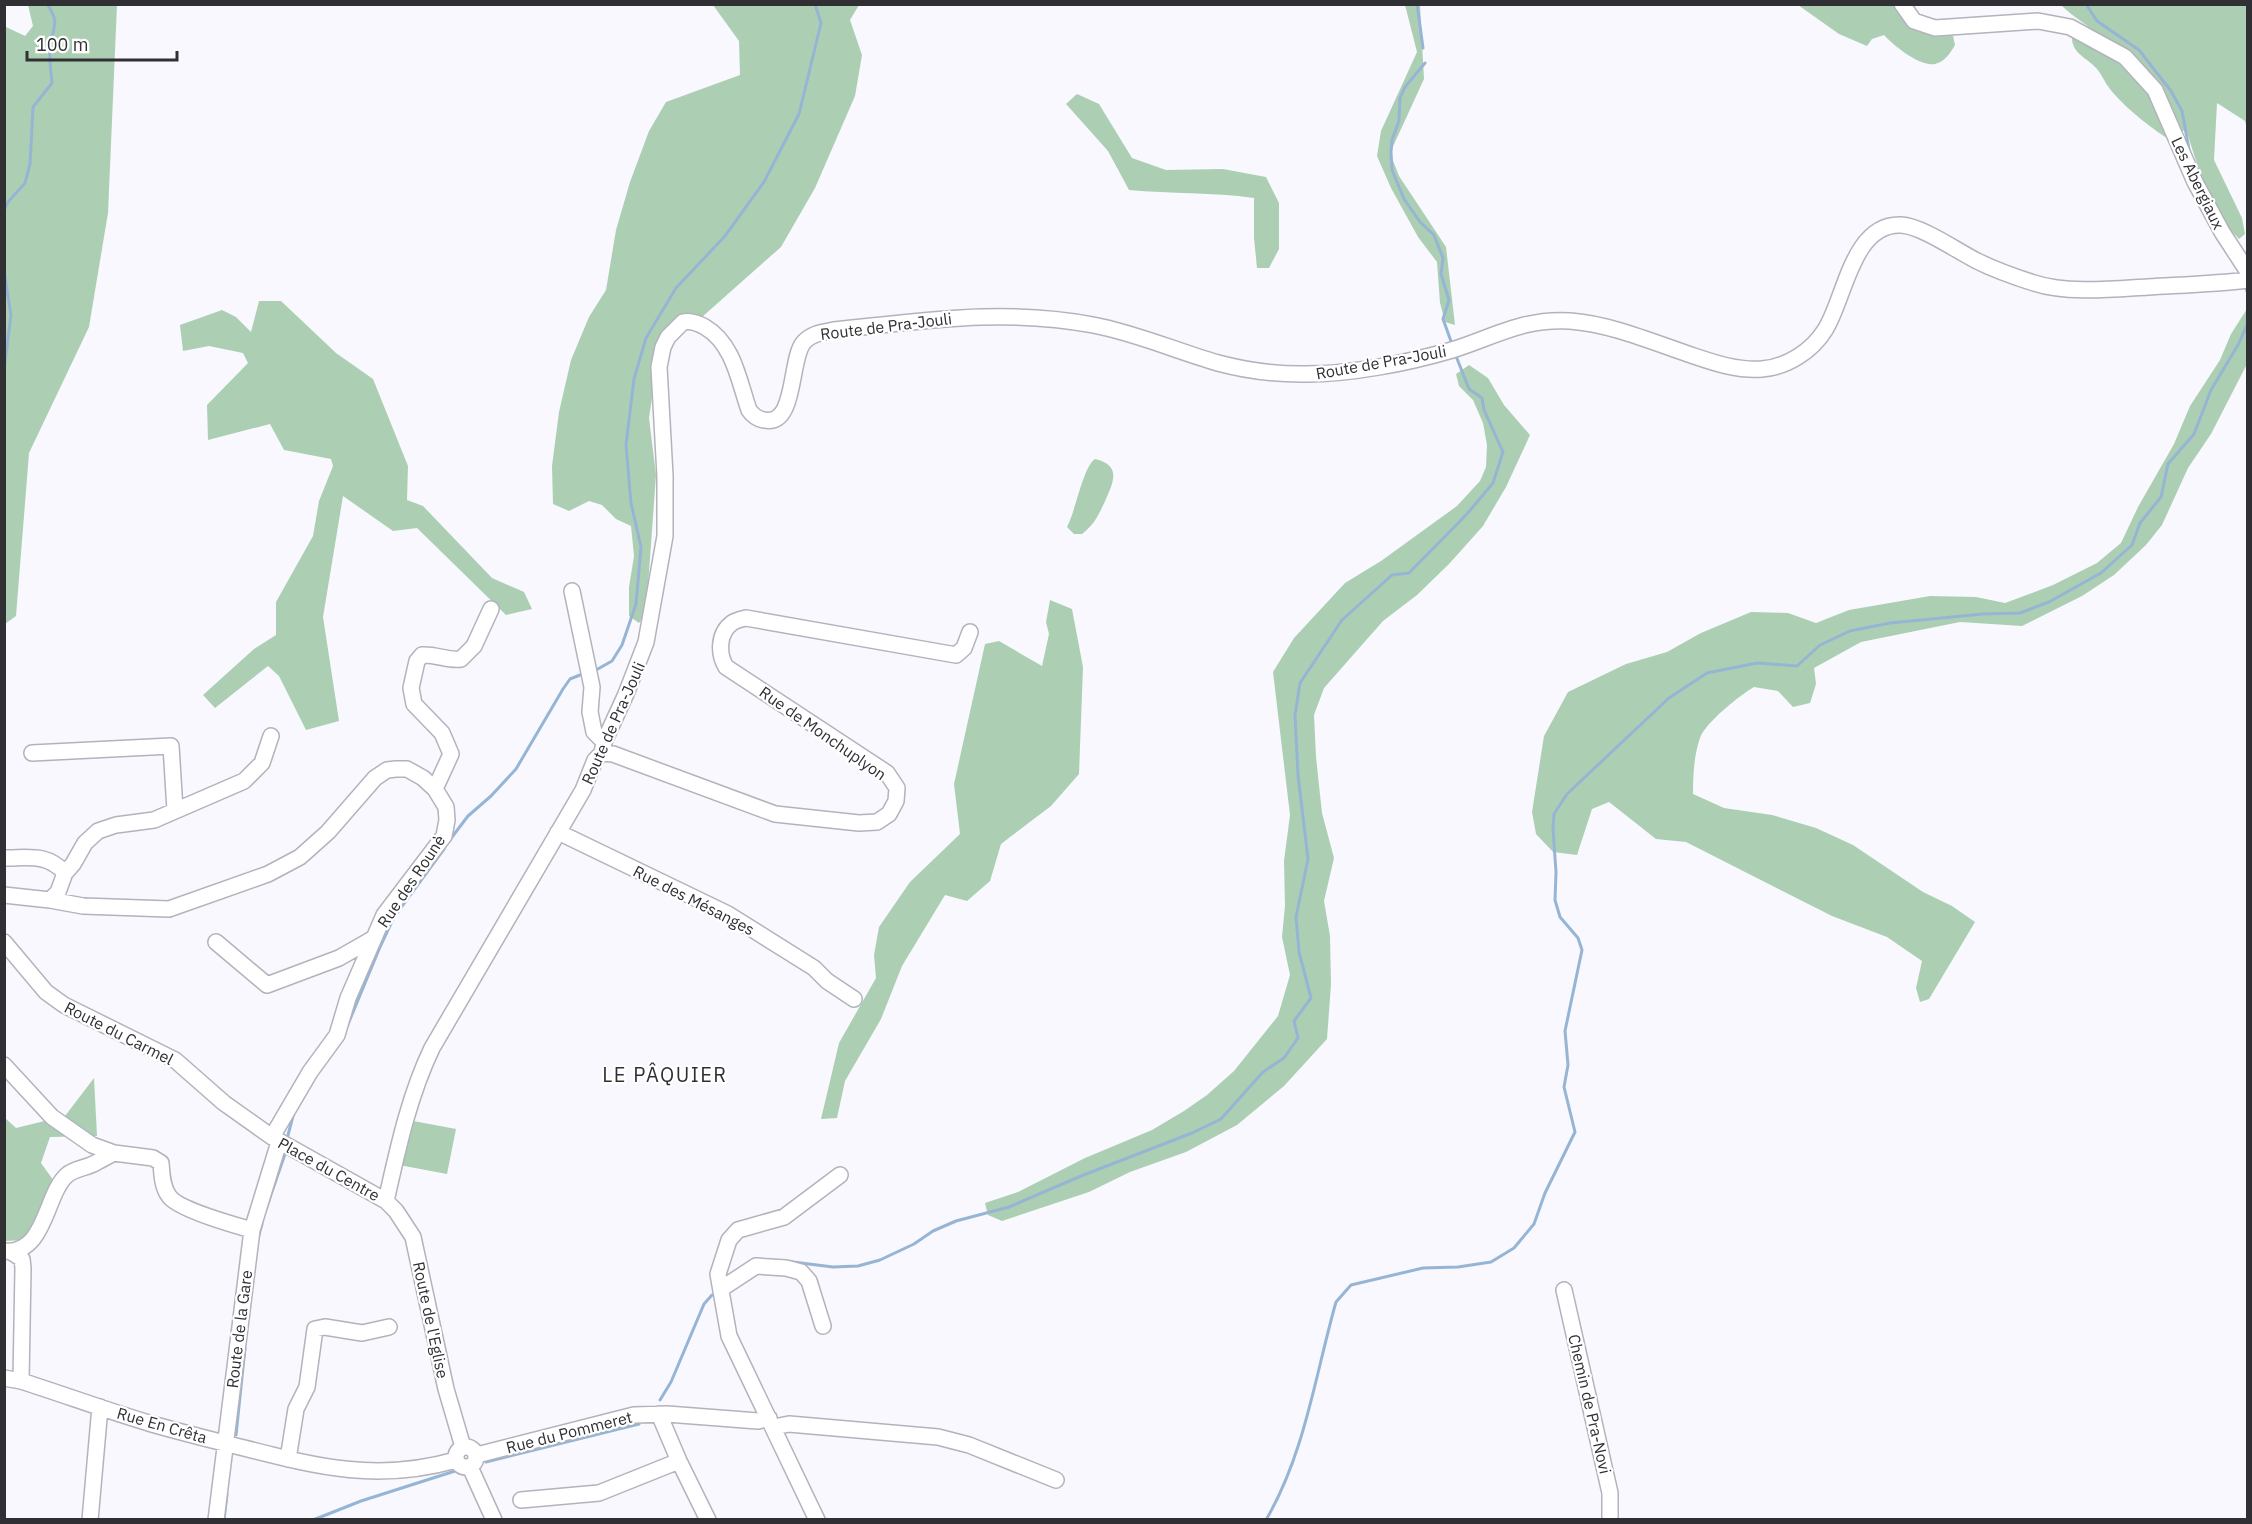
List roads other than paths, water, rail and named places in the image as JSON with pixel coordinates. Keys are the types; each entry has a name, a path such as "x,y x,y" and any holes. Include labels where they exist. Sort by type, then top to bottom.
{"street":[{"name":"Les Abergiaux","path":"1902,4 1914,21 1935,28 2038,21 2070,27 2125,57 2155,90 2195,182 2247,272"},
{"name":"Route de Pra-Jouli","path":"386,1200 406,1117 418,1078 432,1048 583,790 643,653 665,536 665,476 659,367 663,347 668,337 683,322 694,322 719,337 728,353 749,410 755,417 768,421 780,415 786,407 799,351 804,342 815,334 834,330 976,316 1025,316 1099,326 1239,368 1302,375 1346,371 1395,362 1454,349 1511,327 1569,321 1599,326 1721,365 1762,369 1792,360 1817,340 1830,321 1858,254 1869,239 1890,226 1906,225 1980,262 2039,285 2091,290 2247,280"},
{"path":"572,591 592,687 590,712 594,732 603,747"},
{"path":"4,895 83,906 170,909 268,874 300,857 328,832 375,778 387,771 407,769 423,778 435,789 451,754 442,733 414,704 411,688 417,661 422,655 432,654 451,660 461,659 474,646 491,609"},
{"name":"Rue de Monchuplyon","path":"603,747 613,754 776,814 859,823 877,822 889,814 897,801 897,788 887,773 726,667 720,657 720,645 724,633 732,622 746,618 956,655 964,648 970,632"},
{"path":"50,900 58,892 65,873 85,843 98,831 116,825 154,820 244,781 262,763 272,736"},
{"path":"32,753 171,746 174,810"},
{"name":"Rue des Rounè","path":"276,1139 310,1072 337,1035 348,998 384,915 444,836 447,820 446,807 435,789"},
{"name":"Rue des Mésanges","path":"558,832 728,914 814,968 827,981 854,999"},
{"path":"4,858 45,858 65,873"},
{"path":"216,942 267,984 339,958 374,938"},
{"name":"Route du Carmel","path":"4,942 46,992 64,1005 175,1060 224,1103 276,1139"},
{"path":"4,1065 52,1117 92,1145 114,1153 153,1158 161,1163 169,1196 180,1205 252,1230"},
{"name":"Place du Centre","path":"276,1139 386,1200"},
{"name":"Route de la Gare","path":"216,1520 252,1230 276,1139"},
{"path":"8,1252 23,1248 31,1242 66,1175 114,1153"},
{"path":"817,1520 729,1336 718,1274 729,1240 738,1230 784,1217 840,1175"},
{"name":"Route de l'Eglise","path":"386,1200 413,1237 446,1389 466,1457 494,1520"},
{"path":"8,1252 22,1259 23,1268 21,1381"},
{"path":"721,1289 756,1266 786,1268 801,1272 809,1281 823,1326"},
{"name":"Chemin de Pra-Novi","path":"1564,1290 1611,1493 1610,1520"},
{"path":"288,1459 296,1409 308,1387 315,1329 325,1327 362,1333 388,1327"},
{"name":"Rue En Crêta","path":"4,1378 21,1381 160,1426 288,1459"},
{"name":"Rue En Crêta","path":"90,1520 100,1407"},
{"path":"659,1414 708,1520"},
{"name":"Rue du Pommeret","path":"288,1459 371,1472 407,1471 617,1418 659,1414 938,1437 969,1445 1056,1480"},
{"path":"521,1500 599,1493 679,1461"}],"waterway":[{"path":"4,211 8,202 25,183 30,164 33,107 52,83 50,53 55,22 47,4"},
{"path":"596,670 612,661 622,645 636,604 641,547 631,503 626,445 634,379 646,338 676,288 725,236 764,182 799,114 821,23 815,4"},
{"path":"1417,4 1423,48"},
{"path":"2086,4 2097,21 2139,50 2171,91 2182,111 2190,155"},
{"path":"1425,63 1405,87 1400,98 1399,121 1392,140 1392,170 1404,199 1420,222 1434,235 1443,258 1441,274 1449,300 1443,319 1452,344"},
{"path":"4,271 11,315 4,370"},
{"path":"2246,288 2248,294"},
{"path":"1266,1520 1300,1441 1336,1302 1351,1285 1423,1268 1458,1267 1491,1262 1514,1248 1534,1224 1545,1193 1575,1132 1564,1087 1568,1065 1565,1031 1582,950 1578,938 1560,917 1555,900 1553,829 1554,814 1567,794 1669,698 1707,673 1757,663 1797,666 1820,645 1850,631 1890,623 1983,614 2020,613 2049,602 2101,573 2132,545 2140,523 2161,497 2168,464 2194,434 2211,390 2238,345 2248,323"},
{"path":"793,1262 833,1267 858,1266 880,1260 956,1221 1009,1207 1192,1133 1221,1119 1263,1072 1284,1058 1298,1038 1294,1021 1311,998 1299,952 1296,917 1308,859 1298,775 1295,715 1300,683 1342,620 1392,575 1409,573 1467,514 1493,483 1503,452 1484,410 1482,398 1469,389 1456,356"},
{"path":"449,841 468,816 491,796 516,769 563,689 570,679 580,675"},
{"path":"346,1029 394,917 444,849"},
{"path":"287,1139 293,1116"},
{"path":"266,1209 285,1154"},
{"path":"258,1238 262,1224"},
{"path":"660,1400 671,1382 704,1304 712,1295"},
{"path":"236,1435 245,1348"},
{"path":"486,1462 639,1424"},
{"path":"313,1520 361,1501 455,1471"},
{"path":"224,1520 227,1494"}],"district":[{"name":"LE PÂQUIER","path":"665,1075"}]}
